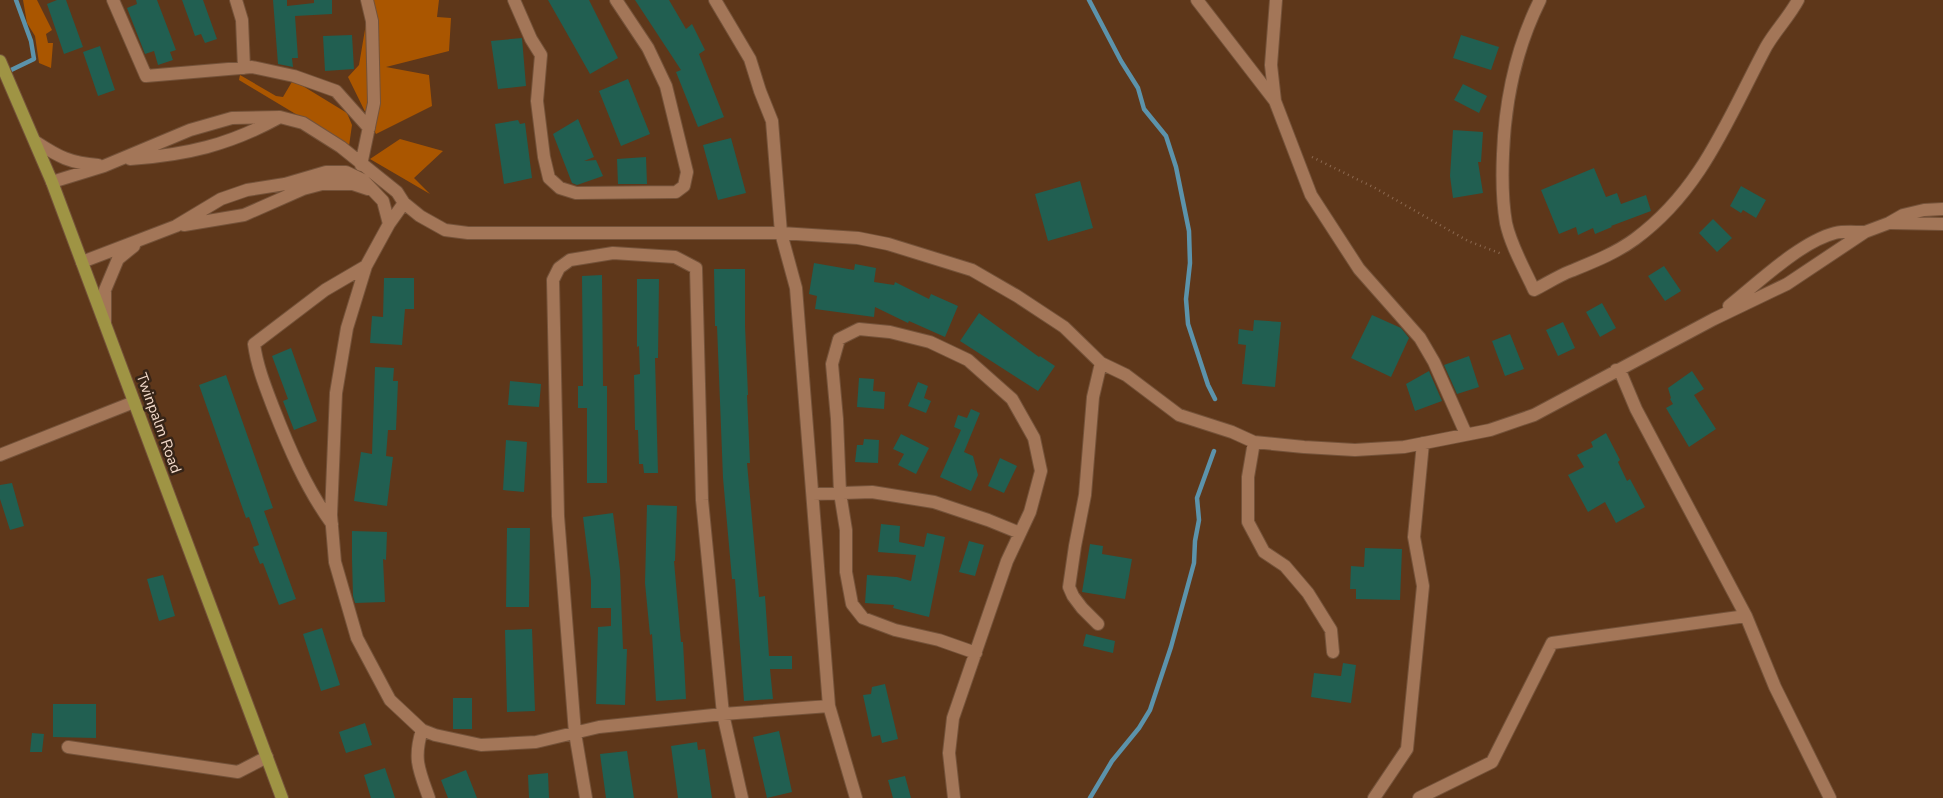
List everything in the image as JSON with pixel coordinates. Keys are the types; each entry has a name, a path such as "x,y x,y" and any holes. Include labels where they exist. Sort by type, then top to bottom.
{"main road":[{"name":"Twinpalm Road","path":"0,61 52,182 282,798"}],"street":[{"path":"113,0 146,76 252,67 294,76 336,91 368,128"},
{"path":"236,0 242,20 244,68"},
{"path":"366,168 368,128 374,103 372,21 367,0"},
{"path":"514,0 541,55 538,101 544,157 549,178 560,188 576,193 676,192 684,186 686,172 666,86 648,48 616,0"},
{"path":"715,0 750,59 772,121 781,233 796,288 829,706 856,798"},
{"path":"1197,0 1275,101"},
{"path":"1276,0 1271,65 1275,101 1311,195 1359,269 1420,338 1434,362 1466,434"},
{"path":"1540,0 1525,35 1508,99 1504,131 1502,182 1506,223 1534,290 1570,271 1591,264 1634,240 1672,206 1698,175 1708,154 1727,125 1768,45 1798,0"},
{"path":"120,159 156,157 210,148 254,132 280,117"},
{"path":"52,182 104,166 190,130 232,118 280,117 303,123 321,133 397,192 404,203 420,216 445,230 468,233 781,233 858,238 888,244 972,270 1017,296 1064,327 1101,363 1126,375 1179,415 1232,432 1254,442 1355,450 1404,447 1490,430 1534,414 1714,319 1786,284 1865,232 1889,223 1903,215 1924,210 1943,209"},
{"path":"36,142 64,159 76,163 104,166"},
{"path":"82,262 176,226 221,199 247,190 285,184 326,172 346,172 362,180 383,201 389,224"},
{"path":"176,226 244,215 303,189 322,184 353,184 373,191"},
{"path":"404,203 389,224 366,266 347,328 336,393 332,524 335,562 357,638 390,700 422,730 435,735 481,745 536,742 599,727 723,714 829,706"},
{"path":"1889,223 1943,224"},
{"path":"1714,319 1781,264 1821,238 1837,232 1865,232"},
{"path":"105,324 105,290 118,259 144,238"},
{"path":"586,798 575,733 558,516 553,280 559,268 570,260 613,253 674,256 696,268 702,500 723,714 742,798"},
{"path":"332,524 316,502 286,440 257,365 254,344 325,290 366,266"},
{"path":"954,798 949,753 953,718 976,653 1007,561 1030,512 1041,471 1034,438 1012,399 968,360 930,342 890,332 859,329 839,339 832,364 837,420 840,493 846,530 846,572 852,604 864,618 895,630 939,640 976,653"},
{"path":"1098,624 1082,608 1069,587 1086,494 1093,397 1101,363"},
{"path":"1616,370 1620,371 1636,409 1746,616 1775,687 1830,798"},
{"path":"0,455 134,402"},
{"path":"1254,442 1248,478 1248,522 1264,552 1285,566 1308,593 1331,630 1333,652"},
{"path":"1374,798 1407,750 1423,586 1414,537 1424,443"},
{"path":"813,494 872,492 934,502 1020,533"},
{"path":"1419,798 1492,762 1552,642 1746,616"},
{"path":"422,730 417,748 418,766 429,798"},
{"path":"68,747 238,772 267,757"}],"path":[{"path":"1292,147 1374,188 1468,241 1521,262"}],"shaded area":[{"path":"23,0 37,0 52,30 46,34 48,43 53,43 51,68 39,63 35,36 27,23"},
{"path":"370,0 439,0 437,17 451,18 449,51 386,67 429,75 432,106 376,134 348,77 359,65"},
{"path":"240,75 276,96 283,97 293,80 347,113 352,125 349,146 239,80"},
{"path":"400,139 443,151 414,178 430,194 370,159"}],"building":[{"path":"57,0 66,0 83,47 64,54 47,4"},
{"path":"136,0 157,0 176,50 170,52 173,60 158,65 154,51 145,54 127,8 137,4"},
{"path":"182,0 203,0 217,39 205,43 201,34 195,36"},
{"path":"273,0 287,0 287,6 314,3 314,0 332,0 332,14 295,16 298,58 292,58 293,67 278,64"},
{"path":"548,0 589,0 618,58 590,74"},
{"path":"635,0 669,0 686,29 692,24 705,50 699,54 724,117 698,127 676,72 681,70"},
{"path":"352,35 354,69 325,71 323,36"},
{"path":"1461,35 1499,47 1491,70 1453,58"},
{"path":"522,38 526,86 498,89 491,41"},
{"path":"100,46 115,90 98,96 83,52"},
{"path":"628,79 650,134 621,146 599,91"},
{"path":"1463,84 1487,96 1479,113 1454,100"},
{"path":"578,119 594,157 584,161 596,160 603,176 577,185 572,183 553,134"},
{"path":"518,120 520,124 525,123 532,178 504,184 495,124"},
{"path":"1453,130 1483,132 1481,162 1478,162 1483,193 1453,198 1450,176"},
{"path":"731,138 746,193 718,200 703,145"},
{"path":"646,157 647,184 618,184 617,159"},
{"path":"1594,168 1606,197 1617,193 1621,204 1646,195 1651,211 1595,234 1593,228 1578,235 1576,227 1559,234 1541,190"},
{"path":"1080,181 1093,228 1048,241 1035,194"},
{"path":"1741,186 1766,200 1756,218 1743,210 1741,213 1730,206"},
{"path":"1713,219 1732,238 1717,252 1699,233"},
{"path":"814,263 854,270 855,264 876,268 874,282 894,285 895,282 929,299 931,294 958,306 945,337 909,321 908,323 875,307 874,317 815,309 817,296 809,294"},
{"path":"1664,266 1681,291 1665,301 1648,276"},
{"path":"714,269 745,269 750,463 747,463 759,597 765,596 769,656 792,656 792,669 770,669 773,699 744,701 735,579 732,579 723,478"},
{"path":"602,275 603,386 607,386 607,483 587,483 587,408 578,408 578,386 583,386 582,276"},
{"path":"384,278 414,278 414,309 405,309 402,345 370,343 372,316 383,317"},
{"path":"637,279 659,279 658,358 655,358 658,473 644,473 643,464 639,464 638,430 635,430 634,375 640,374 639,346 637,347"},
{"path":"1602,303 1616,328 1600,337 1586,312"},
{"path":"979,313 1039,357 1055,366 1038,391 960,341"},
{"path":"1372,315 1401,328 1409,338 1391,377 1351,358"},
{"path":"1254,320 1281,322 1275,387 1242,384 1246,345 1238,344 1239,329 1253,331"},
{"path":"1563,322 1575,348 1558,356 1546,330"},
{"path":"1510,334 1524,369 1505,376 1492,341"},
{"path":"291,348 317,421 294,430 283,401 288,399 272,356"},
{"path":"1469,356 1479,387 1457,394 1444,365"},
{"path":"375,367 394,368 393,381 398,381 396,430 388,430 386,456 393,457 387,506 354,501 361,452 372,454"},
{"path":"1429,371 1442,401 1415,411 1406,384"},
{"path":"1692,371 1704,389 1694,395 1716,429 1689,447 1666,408 1673,404 1668,388"},
{"path":"226,375 273,508 264,511 296,599 279,605 263,563 260,564 253,547 259,545 249,517 246,518 199,385"},
{"path":"859,378 874,379 873,391 885,392 884,409 857,407"},
{"path":"510,381 541,384 539,407 508,405"},
{"path":"918,382 928,386 924,398 931,401 926,413 908,406"},
{"path":"971,409 980,413 964,452 973,456 978,475 971,491 940,477 961,430 954,427 958,415 967,418"},
{"path":"1606,433 1620,460 1618,462 1627,481 1630,479 1645,507 1616,523 1605,502 1588,512 1568,475 1584,467 1577,455 1593,447 1591,442"},
{"path":"901,434 929,448 916,474 898,465 904,454 893,449"},
{"path":"864,439 879,440 878,463 855,462 857,445 863,445"},
{"path":"506,440 527,442 524,492 503,490"},
{"path":"1000,458 1017,466 1004,493 988,486"},
{"path":"12,483 24,526 10,530 0,499 0,485"},
{"path":"647,505 677,506 674,561 681,642 683,642 686,699 656,701 652,634 650,635 645,583"},
{"path":"613,513 620,570 623,649 627,649 625,705 596,704 598,627 611,626 611,608 591,608 591,581 583,517"},
{"path":"881,524 900,526 899,542 924,547 927,533 945,537 929,617 893,608 894,605 865,603 867,575 897,577 911,581 916,555 878,552"},
{"path":"507,528 530,528 529,607 506,607"},
{"path":"352,531 387,532 386,560 383,559 385,602 355,603 353,596"},
{"path":"969,541 984,545 975,576 959,572"},
{"path":"1090,544 1103,546 1102,554 1132,559 1125,599 1082,592"},
{"path":"1365,548 1402,549 1400,600 1356,599 1356,589 1350,589 1351,566 1364,567"},
{"path":"163,575 175,616 159,621 147,579"},
{"path":"322,628 340,685 321,691 303,634"},
{"path":"532,629 535,711 507,712 505,630"},
{"path":"1086,634 1115,641 1113,653 1083,646"},
{"path":"1343,663 1356,665 1351,703 1311,697 1314,673 1341,676"},
{"path":"885,684 898,739 882,743 880,735 872,737 863,695 871,694 872,687"},
{"path":"453,698 472,698 472,729 453,729"},
{"path":"53,704 96,704 96,738 53,737"},
{"path":"365,723 372,745 346,753 339,732"},
{"path":"779,731 792,792 767,798 753,737"},
{"path":"32,733 44,734 42,752 30,752"},
{"path":"697,742 698,750 705,749 712,798 678,798 671,746"},
{"path":"627,751 634,798 606,798 600,754"},
{"path":"385,768 395,798 371,798 364,775"},
{"path":"466,770 477,798 448,798 441,780"},
{"path":"548,773 549,798 529,798 528,775"},
{"path":"905,776 911,798 893,798 888,780"}],"waterway":[{"path":"7,72 34,59 31,41 16,0"},
{"path":"1089,0 1121,61 1138,88 1144,109 1166,136 1176,167 1189,231 1190,263 1186,299 1188,324 1208,385 1215,399"},
{"path":"1090,798 1112,761 1139,728 1150,710 1171,647 1194,563 1195,541 1199,520 1197,498 1214,451"}]}
